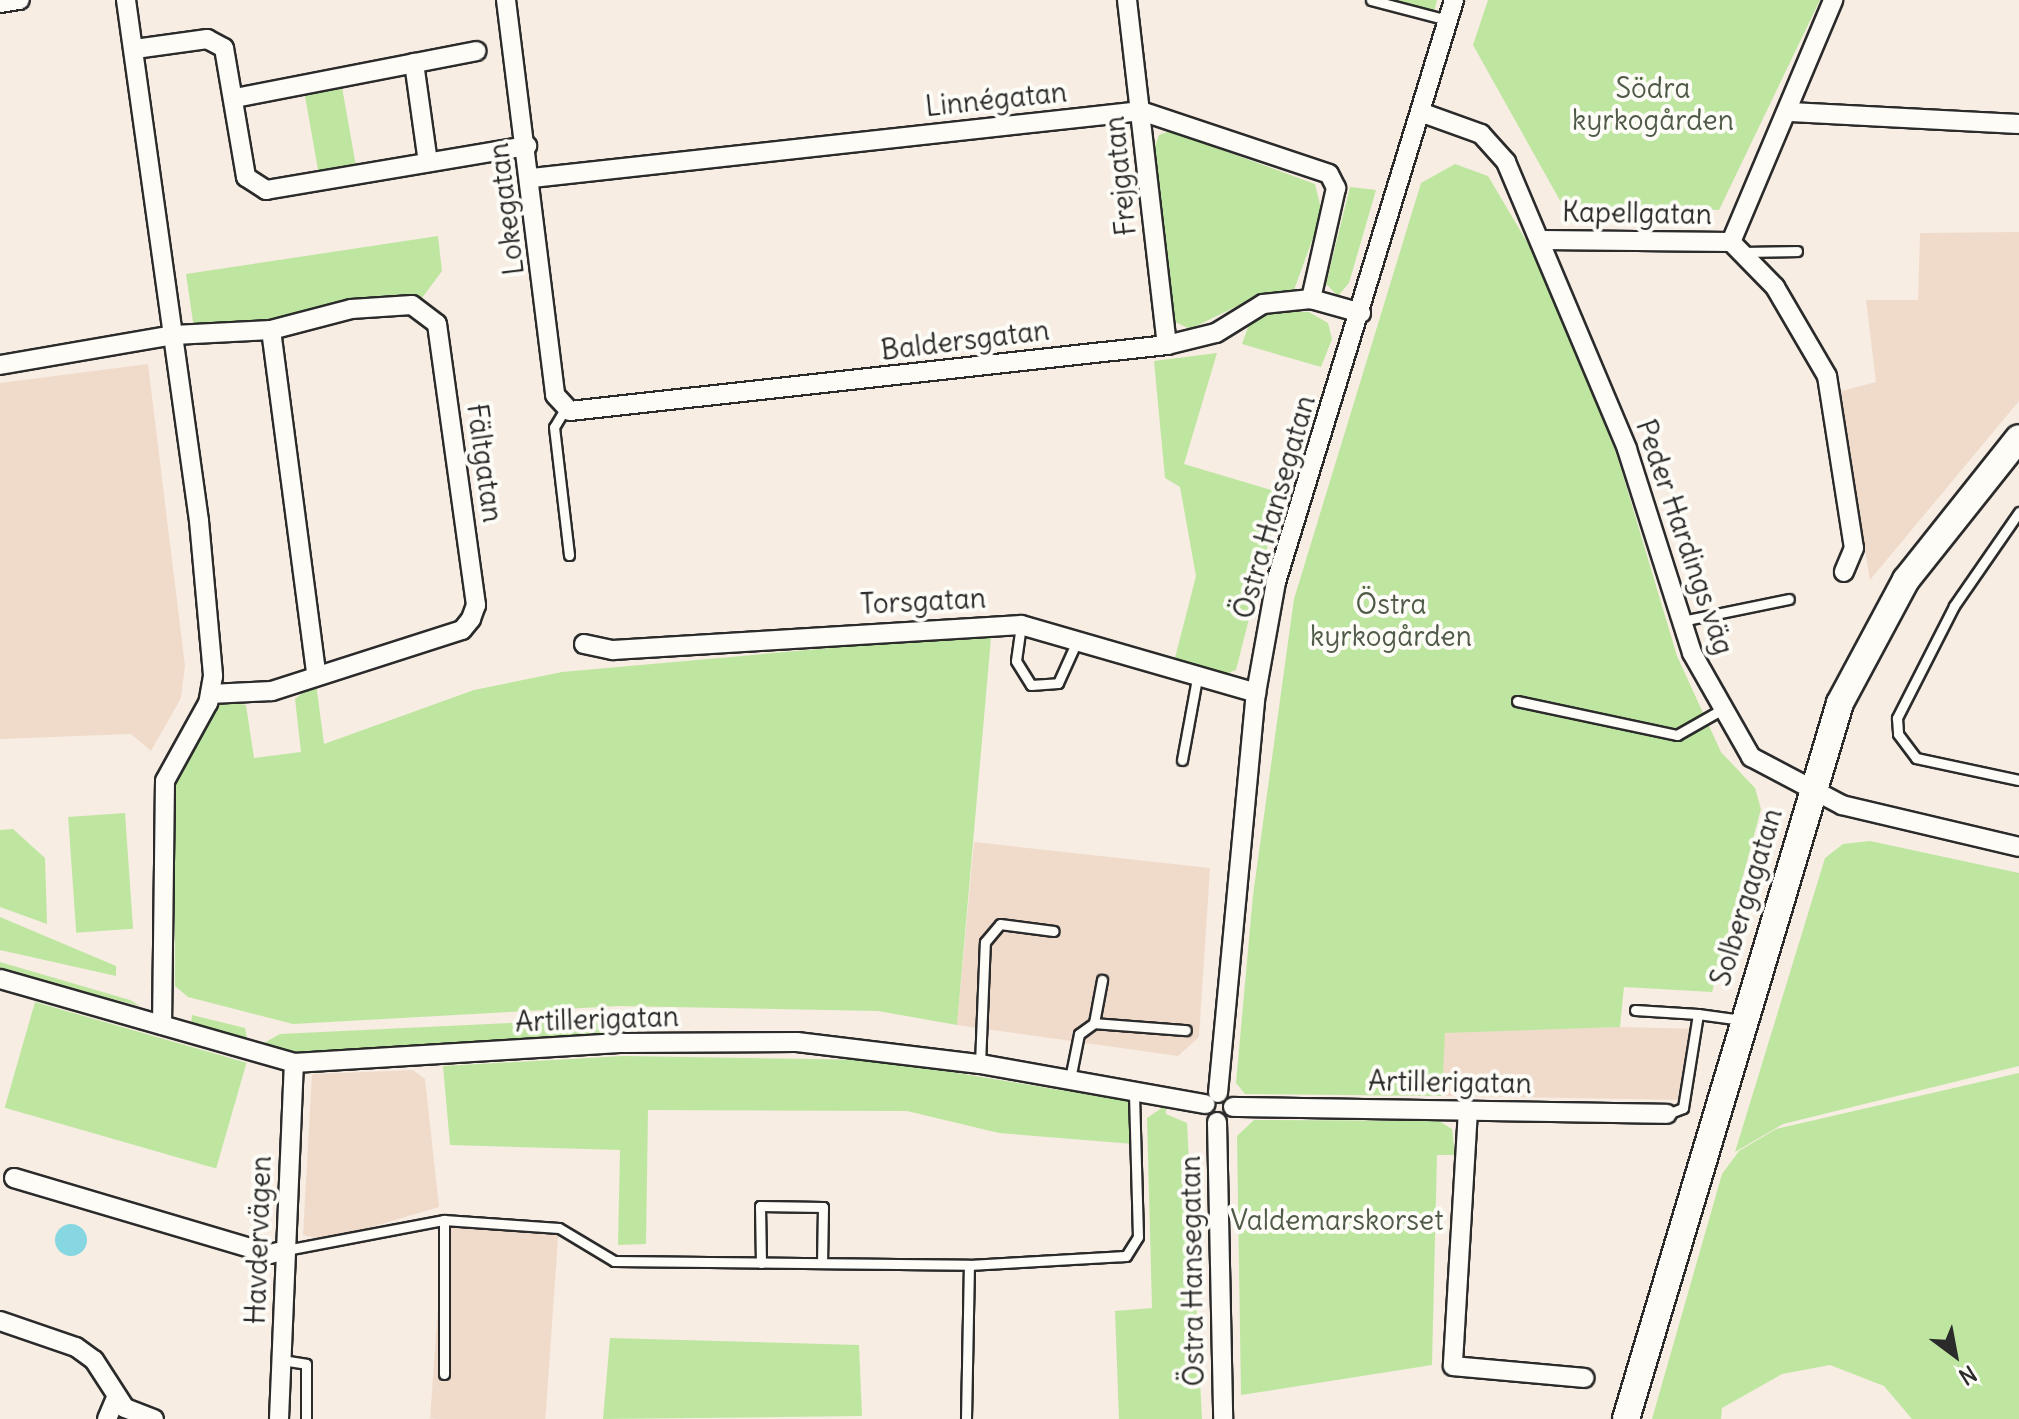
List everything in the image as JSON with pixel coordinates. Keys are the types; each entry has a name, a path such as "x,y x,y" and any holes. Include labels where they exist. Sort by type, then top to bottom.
{"main road":[{"name":"Solbergagatan","path":"1626,1419 1812,790 1862,654 1927,551 2019,438"}],"street":[{"path":"0,3 20,0"},
{"path":"126,0 199,521 210,694 165,781 162,1025"},
{"name":"Lokegatan","path":"506,0 532,178 555,395 565,409"},
{"name":"Frejgatan","path":"1127,0 1167,345"},
{"name":"Östra Hansegatan","path":"1211,1098 1256,693 1276,582 1361,313 1454,0"},
{"path":"1833,0 1739,247 1817,349 1827,376 1854,548 1844,572"},
{"path":"135,49 207,39 224,48 235,98 246,177 266,190 527,146"},
{"path":"235,98 476,51"},
{"path":"414,63 428,162"},
{"name":"Linnégatan","path":"532,178 1141,111 1329,174 1336,188 1311,299"},
{"name":"Peder Hardings väg","path":"1420,112 1492,142 1542,240 1627,449 1682,621 1719,711 1751,757 1812,790 1876,815 2019,847"},
{"path":"1790,112 2019,124"},
{"name":"Kapellgatan","path":"1542,240 1739,247"},
{"name":"Baldersgatan","path":"565,409 602,411 1167,345 1216,333 1263,304 1311,299 1361,313"},
{"name":"Fältgatan","path":"0,365 174,335 271,330 351,309 427,311 437,324 476,605 462,630 316,671 272,691 210,694"},
{"path":"271,330 316,671"},
{"name":"Torsgatan","path":"584,644 613,650 1021,625 1078,638 1197,678 1256,693"},
{"name":"Artillerigatan","path":"0,979 294,1063 623,1043 797,1042 980,1064 1134,1091 1211,1098"},
{"name":"Havdervägen","path":"279,1419 294,1063"},
{"path":"1211,1098 1233,1107 1217,1122 1211,1098"},
{"name":"Artillerigatan","path":"1233,1107 1667,1114"},
{"path":"1468,1110 1453,1366 1584,1378"},
{"name":"Östra Hansegatan","path":"1217,1122 1223,1419"},
{"path":"14,1178 270,1254 286,1250"},
{"path":"0,1321 76,1347 94,1360 116,1398 154,1419"},
{"path":"107,1419 116,1398"}],"lane":[{"path":"1371,0 1447,20"},
{"path":"1739,247 1797,251"},
{"path":"565,409 554,427 569,555"},
{"path":"2019,512 1954,606 1897,718 1898,734 1916,758 2019,780"},
{"path":"1682,621 1789,599"},
{"path":"1021,625 1016,661 1031,685 1058,683 1078,638"},
{"path":"1182,760 1197,678"},
{"path":"1517,701 1677,735 1719,711"},
{"path":"980,1064 985,942 1000,924 1054,931"},
{"path":"1094,1023 1102,980"},
{"path":"1635,1010 1742,1020"},
{"path":"1667,1114 1683,1108 1698,1014"},
{"path":"1070,1079 1079,1034 1094,1023 1186,1030"},
{"path":"286,1250 444,1220 559,1228 614,1261 969,1265 1126,1256 1138,1237 1134,1091"},
{"path":"761,1263 760,1206 823,1207 822,1263"},
{"path":"444,1220 444,1374"},
{"path":"966,1419 969,1265"},
{"path":"282,1360 306,1364 306,1419"}],"shaded area":[{"path":"2019,232 2019,401 1870,580 1838,392 1876,382 1866,300 1918,300 1920,233"},
{"path":"148,364 185,666 181,698 151,751 131,734 0,739 0,383"},
{"path":"974,842 1210,868 1199,1037 1178,1056 957,1025"},
{"path":"1620,1027 1702,1029 1688,1100 1442,1096 1444,1032"},
{"path":"413,1070 425,1079 439,1207 327,1240 303,1235 312,1074"},
{"path":"444,1220 559,1228 545,1419 430,1419"}],"green space":[{"path":"1390,0 1437,0 1434,12"},
{"name":"Södra kyrkogården","path":"1488,0 1820,0 1719,210 1563,206 1473,45"},
{"path":"342,87 356,164 318,170 305,94"},
{"path":"1170,131 1315,184 1322,213 1294,290 1264,293 1190,329 1171,320 1153,152 1159,135"},
{"name":"Östra kyrkogården","path":"1455,164 1488,176 1543,269 1617,455 1677,656 1721,752 1755,788 1761,809 1712,992 1624,987 1620,1027 1445,1033 1442,1096 1245,1094 1236,1083 1253,895 1294,599 1421,183"},
{"path":"1350,187 1376,190 1349,283 1338,296 1326,284"},
{"path":"438,236 442,271 422,298 348,299 268,324 198,328 193,322 186,274"},
{"path":"1270,311 1309,312 1328,323 1332,339 1321,367 1242,344 1251,319"},
{"path":"1217,353 1184,464 1281,493 1236,670 1220,676 1175,658 1196,576 1180,487 1165,478 1154,361"},
{"path":"941,638 991,638 957,1025 878,1011 618,1006 293,1024 188,997 175,986 175,777 218,700 246,705 254,758 301,752 295,699 316,683 324,744 474,690 562,672"},
{"path":"125,813 133,929 76,933 68,817"},
{"path":"13,829 45,858 47,924 0,907 0,830"},
{"path":"1870,841 2019,873 2019,1066 1783,1124 1735,1152 1825,858 1843,844"},
{"path":"0,917 116,966 116,976 0,950"},
{"path":"0,962 130,1000 140,1006 0,971"},
{"path":"35,1002 246,1063 216,1168 5,1108"},
{"path":"192,1015 245,1028 247,1038 191,1025"},
{"path":"593,1019 609,1033 295,1052 264,1043 280,1034"},
{"path":"623,1056 878,1060 1133,1102 1134,1144 999,1133 907,1111 648,1110 646,1244 618,1245 620,1150 450,1145 443,1066"},
{"path":"2019,1073 2019,1419 1912,1419 1884,1386 1830,1365 1782,1374 1722,1408 1721,1419 1652,1419 1722,1174 1739,1151 1776,1129"},
{"path":"1166,1105 1166,1114 1187,1123 1202,1419 1119,1419 1115,1311 1152,1308 1147,1118"},
{"name":"Valdemarskorset","path":"1254,1120 1439,1121 1452,1129 1455,1155 1437,1155 1432,1365 1241,1395 1237,1136"},
{"path":"610,1338 859,1345 862,1416 603,1419"}],"water":[{"path":"71,1224 82,1229 87,1240 82,1251 71,1256 60,1251 55,1240 60,1229"}]}
